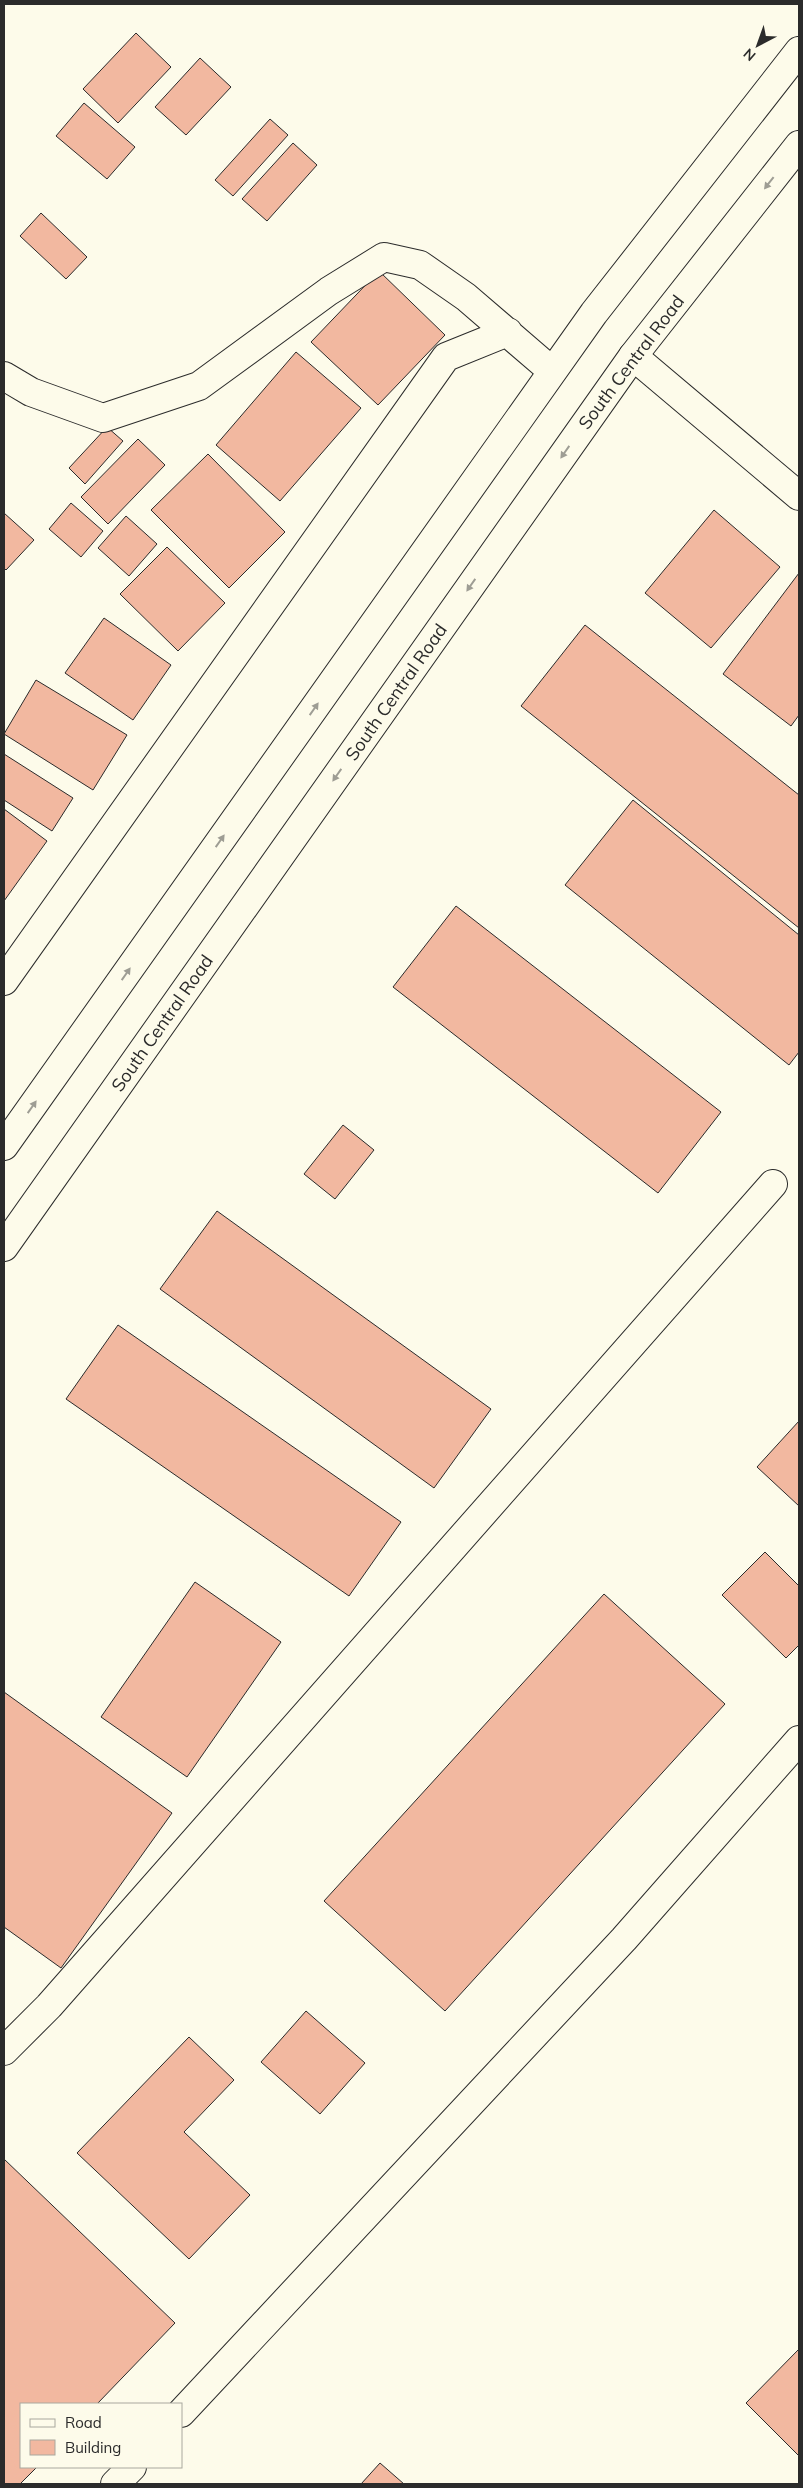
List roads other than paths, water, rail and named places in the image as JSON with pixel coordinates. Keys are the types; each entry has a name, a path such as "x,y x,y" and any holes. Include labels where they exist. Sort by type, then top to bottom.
{"main road":[{"path":"4,1146 594,313 799,52"},
{"name":"South Central Road","path":"4,1247 633,356 799,145"},
{"path":"4,376 31,392 103,418 199,386 329,291 384,257 420,265 466,297 552,372"},
{"path":"4,982 446,357 508,332"},
{"path":"633,356 799,496"},
{"path":"4,2051 49,2006 773,1184"},
{"path":"182,2412 617,1946 799,1740"},
{"path":"115,2484 131,2468"}]}
